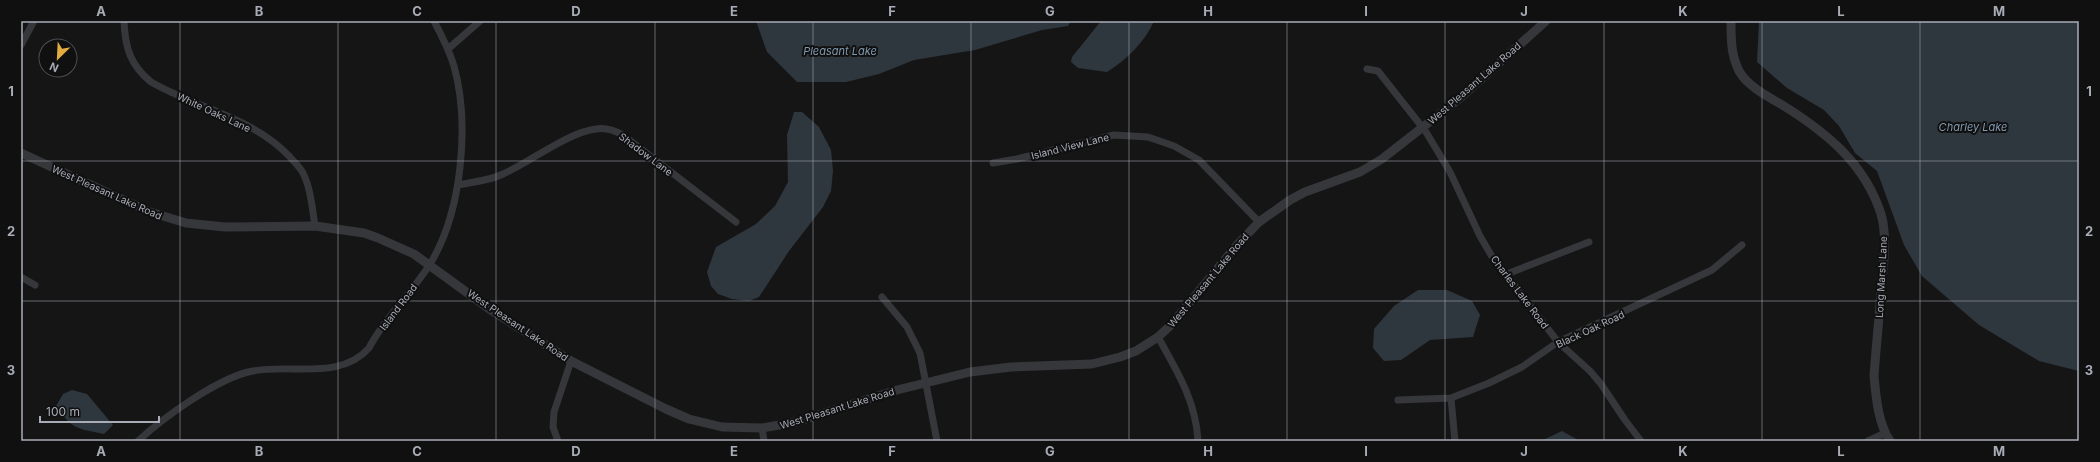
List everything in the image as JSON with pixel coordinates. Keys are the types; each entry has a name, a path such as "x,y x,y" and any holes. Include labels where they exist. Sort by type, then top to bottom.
{"street":[{"path":"21,45 34,21"},
{"name":"White Oaks Lane","path":"124,21 126,46 130,57 134,66 146,79 161,88 228,116 259,133 281,148 300,168 308,186 316,226"},
{"name":"Island Road","path":"138,441 168,416 236,376 249,372 279,368 331,368 352,362 362,356 430,264 444,239 451,220 458,186 461,114 454,67 448,49 434,21"},
{"path":"448,49 480,21"},
{"name":"West Pleasant Lake Road","path":"21,153 150,212 186,223 225,227 316,226 378,238 398,245 430,264 491,310 571,361 689,419 722,427 762,428 796,422 926,382 970,372 999,368 1082,364 1105,361 1136,351 1158,337 1178,317 1237,245 1259,222 1275,210 1305,192 1344,178 1371,166 1460,98 1546,21"},
{"name":"Long Marsh Lane","path":"1731,21 1730,45 1740,72 1747,81 1805,120 1834,143 1862,173 1876,202 1881,216 1885,241 1874,376 1876,396 1885,433 1890,441"},
{"name":"Charles Lake Road","path":"1367,69 1378,71 1423,127 1450,172 1480,236 1491,255 1508,274 1558,342 1601,384 1624,420 1641,441"},
{"name":"Shadow Lane","path":"458,186 502,175 540,153 583,133 591,130 607,129 623,135 736,222"},
{"name":"Island View Lane","path":"993,164 1017,160 1114,135 1148,137 1174,146 1199,160 1259,222"},
{"path":"1508,274 1589,242"},
{"name":"Black Oak Road","path":"1451,398 1504,376 1558,342 1712,270 1742,246"},
{"path":"21,277 35,285"},
{"path":"882,297 900,316 920,353 937,441"},
{"path":"1158,337 1188,391 1194,409 1198,441"},
{"path":"558,441 553,428 554,412 571,361"},
{"path":"1398,400 1451,398 1455,441"},
{"path":"762,428 764,441"},
{"path":"1868,441 1885,433"}],"water":[{"name":"Pleasant Lake","path":"756,21 1071,21 1068,26 1042,30 975,50 914,60 879,74 846,82 797,82 767,52"},
{"path":"1101,21 1154,21 1146,36 1134,50 1107,72 1078,68 1071,62 1072,57"},
{"name":"Charley Lake","path":"1759,21 2079,21 2079,371 2039,361 1979,325 1922,276 1904,245 1877,171 1855,153 1839,126 1824,110 1787,88 1757,62"},
{"path":"794,112 802,112 819,127 831,150 833,171 831,191 823,207 789,251 759,297 749,301 732,299 718,294 711,286 707,272 716,247 756,224 775,206 788,182 787,135"},
{"path":"1418,290 1447,290 1472,301 1480,315 1473,337 1430,340 1401,360 1384,361 1373,348 1374,329 1394,306"},
{"path":"72,390 87,394 113,425 104,434 76,427 67,420 56,406 63,394"},
{"path":"1562,431 1580,441 1541,441"}]}
